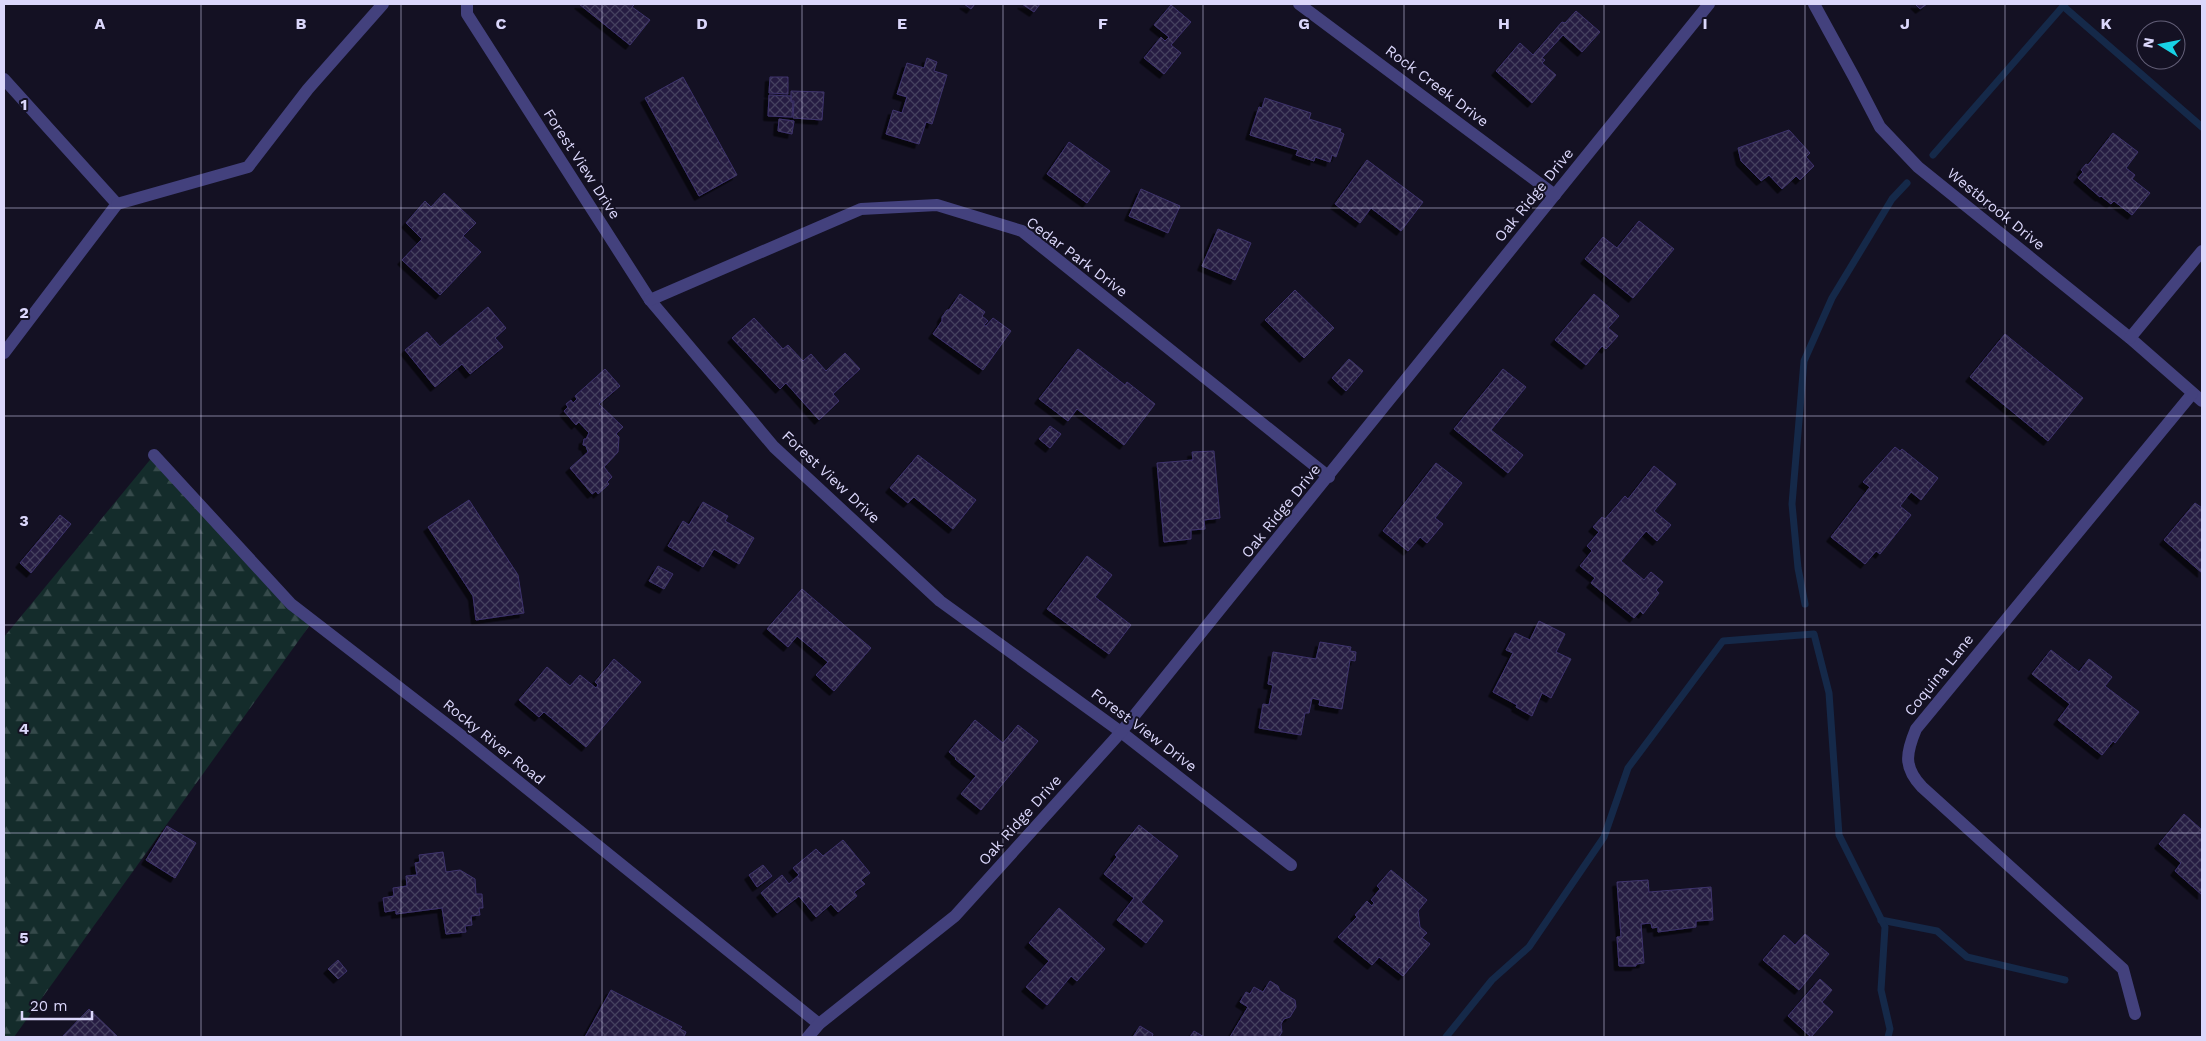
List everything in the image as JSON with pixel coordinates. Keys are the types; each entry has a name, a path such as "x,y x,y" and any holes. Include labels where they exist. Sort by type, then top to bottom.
{"street":[{"path":"4,353 118,204 248,167 308,89 383,4"},
{"name":"Forest View Drive","path":"467,4 467,14 650,300 774,447 940,601 1121,732 1291,865"},
{"name":"Rock Creek Drive","path":"1299,4 1555,194"},
{"name":"Oak Ridge Drive","path":"819,1024 955,916 1121,732 1329,477 1709,4"},
{"name":"Westbrook Drive","path":"1814,4 1880,127 1918,167 2130,338 2197,397"},
{"path":"4,79 118,204"},
{"name":"Cedar Park Drive","path":"650,300 861,209 937,205 1022,231 1329,477"},
{"path":"2130,338 2202,251"},
{"name":"Coquina Lane","path":"2135,1014 2123,969 1922,787 1913,778 1907,761 1916,729 2197,397"},
{"name":"Rocky River Road","path":"154,455 291,604 458,733 819,1024"},
{"path":"808,1037 819,1024"}],"green space":[{"path":"154,455 312,622 14,1037 4,1037 4,637"}],"building":[{"path":"579,4 635,4 632,7 650,20 630,45"},
{"path":"964,4 975,4 971,9"},
{"path":"1022,4 1040,4 1034,12"},
{"path":"1915,4 1927,4 1920,9"},
{"path":"1171,5 1191,22 1171,45 1181,53 1164,74 1144,58 1161,37 1165,41 1169,37 1154,25"},
{"path":"1576,11 1600,32 1582,52 1563,35 1542,58 1545,60 1542,63 1556,75 1532,103 1496,71 1520,43 1533,55 1562,22 1565,23"},
{"path":"927,58 937,62 934,71 947,75 932,124 926,122 919,144 886,134 893,110 902,113 907,97 897,94 907,63 924,68"},
{"path":"683,77 737,175 699,196 645,98"},
{"path":"770,77 788,77 788,94 769,93"},
{"path":"791,91 824,92 822,120 793,118 794,101 791,101"},
{"path":"769,95 791,96 791,102 793,102 792,117 768,116"},
{"path":"1265,98 1311,113 1309,119 1341,129 1340,132 1344,134 1336,157 1332,155 1330,162 1315,157 1314,161 1296,155 1298,150 1250,135 1259,107 1262,108"},
{"path":"779,119 794,121 792,134 778,131"},
{"path":"1789,130 1810,153 1806,157 1814,166 1800,180 1796,176 1782,189 1769,175 1761,181 1741,161 1738,148"},
{"path":"2113,133 2138,152 2126,168 2135,175 2132,179 2150,193 2132,215 2114,201 2111,204 2100,197 2078,178 2083,172 2081,170 2086,164 2088,165"},
{"path":"1069,142 1110,171 1087,203 1047,174"},
{"path":"1367,160 1423,202 1401,231 1371,208 1360,223 1335,204"},
{"path":"1141,189 1180,206 1168,233 1129,216"},
{"path":"444,193 476,223 463,236 481,252 440,295 402,260 422,239 406,223 425,201 431,207"},
{"path":"1639,221 1674,249 1633,298 1585,259 1603,237 1617,248"},
{"path":"1218,229 1251,243 1235,280 1202,266"},
{"path":"1295,290 1334,328 1304,358 1265,320"},
{"path":"960,294 985,312 982,316 988,321 984,325 986,326 993,318 1011,331 983,370 933,334 942,321 942,317"},
{"path":"1594,294 1619,316 1608,328 1618,336 1606,349 1602,346 1586,365 1555,340"},
{"path":"488,307 506,328 495,338 503,347 470,374 462,364 435,387 405,350 427,332 440,347"},
{"path":"754,318 783,349 788,345 803,361 811,354 826,371 845,353 860,369 833,394 839,401 819,420 786,383 780,389 732,338"},
{"path":"2005,334 2083,398 2048,441 1970,377"},
{"path":"1078,349 1125,385 1127,382 1155,404 1124,445 1077,409 1068,421 1039,399"},
{"path":"1349,359 1363,371 1346,391 1332,378"},
{"path":"605,369 620,386 599,404 623,427 616,434 619,437 618,452 604,467 612,477 607,482 609,484 598,494 596,491 592,494 570,468 588,452 586,446 583,445 584,439 586,439 589,433 579,422 576,425 564,411 568,407 566,404 571,400 573,403 577,399 575,396"},
{"path":"1503,369 1526,387 1491,430 1523,455 1508,473 1454,429"},
{"path":"1050,426 1061,434 1050,448 1039,439"},
{"path":"1895,447 1900,451 1902,449 1938,478 1921,500 1911,492 1900,506 1911,515 1880,554 1876,551 1865,564 1831,537 1870,487 1863,482"},
{"path":"1214,451 1220,518 1204,520 1205,529 1191,530 1191,539 1164,542 1157,463 1193,460 1192,452"},
{"path":"918,455 976,500 953,529 914,497 908,503 890,488"},
{"path":"1436,463 1462,483 1435,518 1443,524 1427,543 1420,537 1408,551 1383,531"},
{"path":"1654,466 1676,484 1654,511 1671,525 1657,541 1646,531 1621,561 1644,580 1651,572 1663,582 1656,590 1659,593 1643,614 1640,611 1634,618 1591,583 1595,578 1580,566 1592,551 1587,546 1599,532 1593,527 1602,517 1605,519 1625,496 1628,499"},
{"path":"469,500 518,575 524,613 476,620 473,596 428,527"},
{"path":"703,502 728,516 725,521 754,538 739,564 714,549 703,567 668,546 683,521 689,525"},
{"path":"2195,503 2202,508 2202,573 2164,540"},
{"path":"60,515 71,524 31,573 20,563"},
{"path":"1087,556 1112,575 1095,597 1131,625 1109,654 1047,609"},
{"path":"658,566 673,574 664,589 649,581"},
{"path":"802,589 871,648 834,691 816,675 828,662 797,636 788,647 767,629"},
{"path":"1539,621 1565,634 1556,652 1571,659 1551,698 1542,693 1532,716 1516,707 1517,705 1493,692 1513,653 1506,650 1515,633 1530,640"},
{"path":"1320,642 1351,647 1350,651 1356,652 1355,661 1350,660 1342,709 1319,705 1320,700 1312,698 1309,713 1305,713 1301,735 1259,728 1263,704 1269,705 1273,685 1268,684 1273,652 1316,659"},
{"path":"2051,650 2079,672 2089,659 2112,677 2105,686 2139,712 2115,743 2113,741 2102,755 2058,720 2070,704 2032,674"},
{"path":"614,659 641,682 586,747 544,712 539,717 519,700 547,667 570,686 580,675 596,688 598,685 595,682"},
{"path":"975,720 1003,743 1018,725 1038,741 981,810 961,794 976,776 949,752"},
{"path":"2184,814 2202,830 2202,895 2175,871 2181,863 2159,844"},
{"path":"1139,825 1178,856 1141,902 1163,921 1146,943 1117,920 1134,898 1104,874 1117,857 1115,855"},
{"path":"167,826 196,843 175,878 146,860"},
{"path":"843,840 870,873 861,880 865,884 854,892 857,896 838,912 831,904 816,917 799,896 777,913 761,893 782,875 789,884 799,875 793,868 816,849 823,856"},
{"path":"443,852 446,872 460,870 475,879 476,894 482,894 483,908 479,908 480,915 471,916 472,925 465,926 466,932 446,934 442,908 396,914 396,910 385,912 383,898 394,896 393,888 407,886 406,876 417,875 415,863 420,862 419,855"},
{"path":"763,865 772,876 757,887 749,875"},
{"path":"1391,870 1427,900 1418,911 1420,927 1427,933 1422,938 1430,944 1403,976 1379,957 1372,965 1338,937 1357,917 1355,915 1367,901 1372,906 1374,903 1371,900 1380,889 1377,886"},
{"path":"1648,880 1649,892 1711,887 1713,920 1696,921 1696,927 1658,932 1658,927 1652,928 1651,923 1641,924 1644,963 1636,964 1636,966 1619,966 1617,937 1621,937 1617,882"},
{"path":"1059,908 1105,949 1077,981 1071,976 1047,1005 1026,987 1049,961 1029,943"},
{"path":"1805,934 1829,954 1799,990 1763,960 1784,935 1795,945"},
{"path":"338,960 347,971 338,979 328,969"},
{"path":"1820,979 1832,990 1822,1002 1833,1012 1811,1037 1788,1016"},
{"path":"1270,981 1278,986 1280,991 1295,1000 1296,1007 1290,1017 1284,1019 1281,1024 1282,1032 1279,1037 1230,1037 1248,1007 1240,1002 1246,992 1250,994 1254,987 1263,992"},
{"path":"611,990 682,1027 680,1029 686,1032 684,1037 585,1037"},
{"path":"89,1009 118,1037 62,1037"},
{"path":"1140,1026 1153,1034 1152,1037 1133,1037"},
{"path":"1194,1031 1204,1037 1190,1037"}],"waterway":[{"path":"1933,155 2065,4"},
{"path":"2063,6 2202,127"},
{"path":"1805,604 1798,568 1792,504 1804,361 1832,298 1892,199 1907,183"},
{"path":"1446,1037 1492,980 1529,947 1604,837 1628,768 1723,641 1814,634 1829,693 1839,835 1885,927 1881,990 1890,1029 1888,1037"},
{"path":"1881,920 1937,931 1967,957 2065,980"}]}
